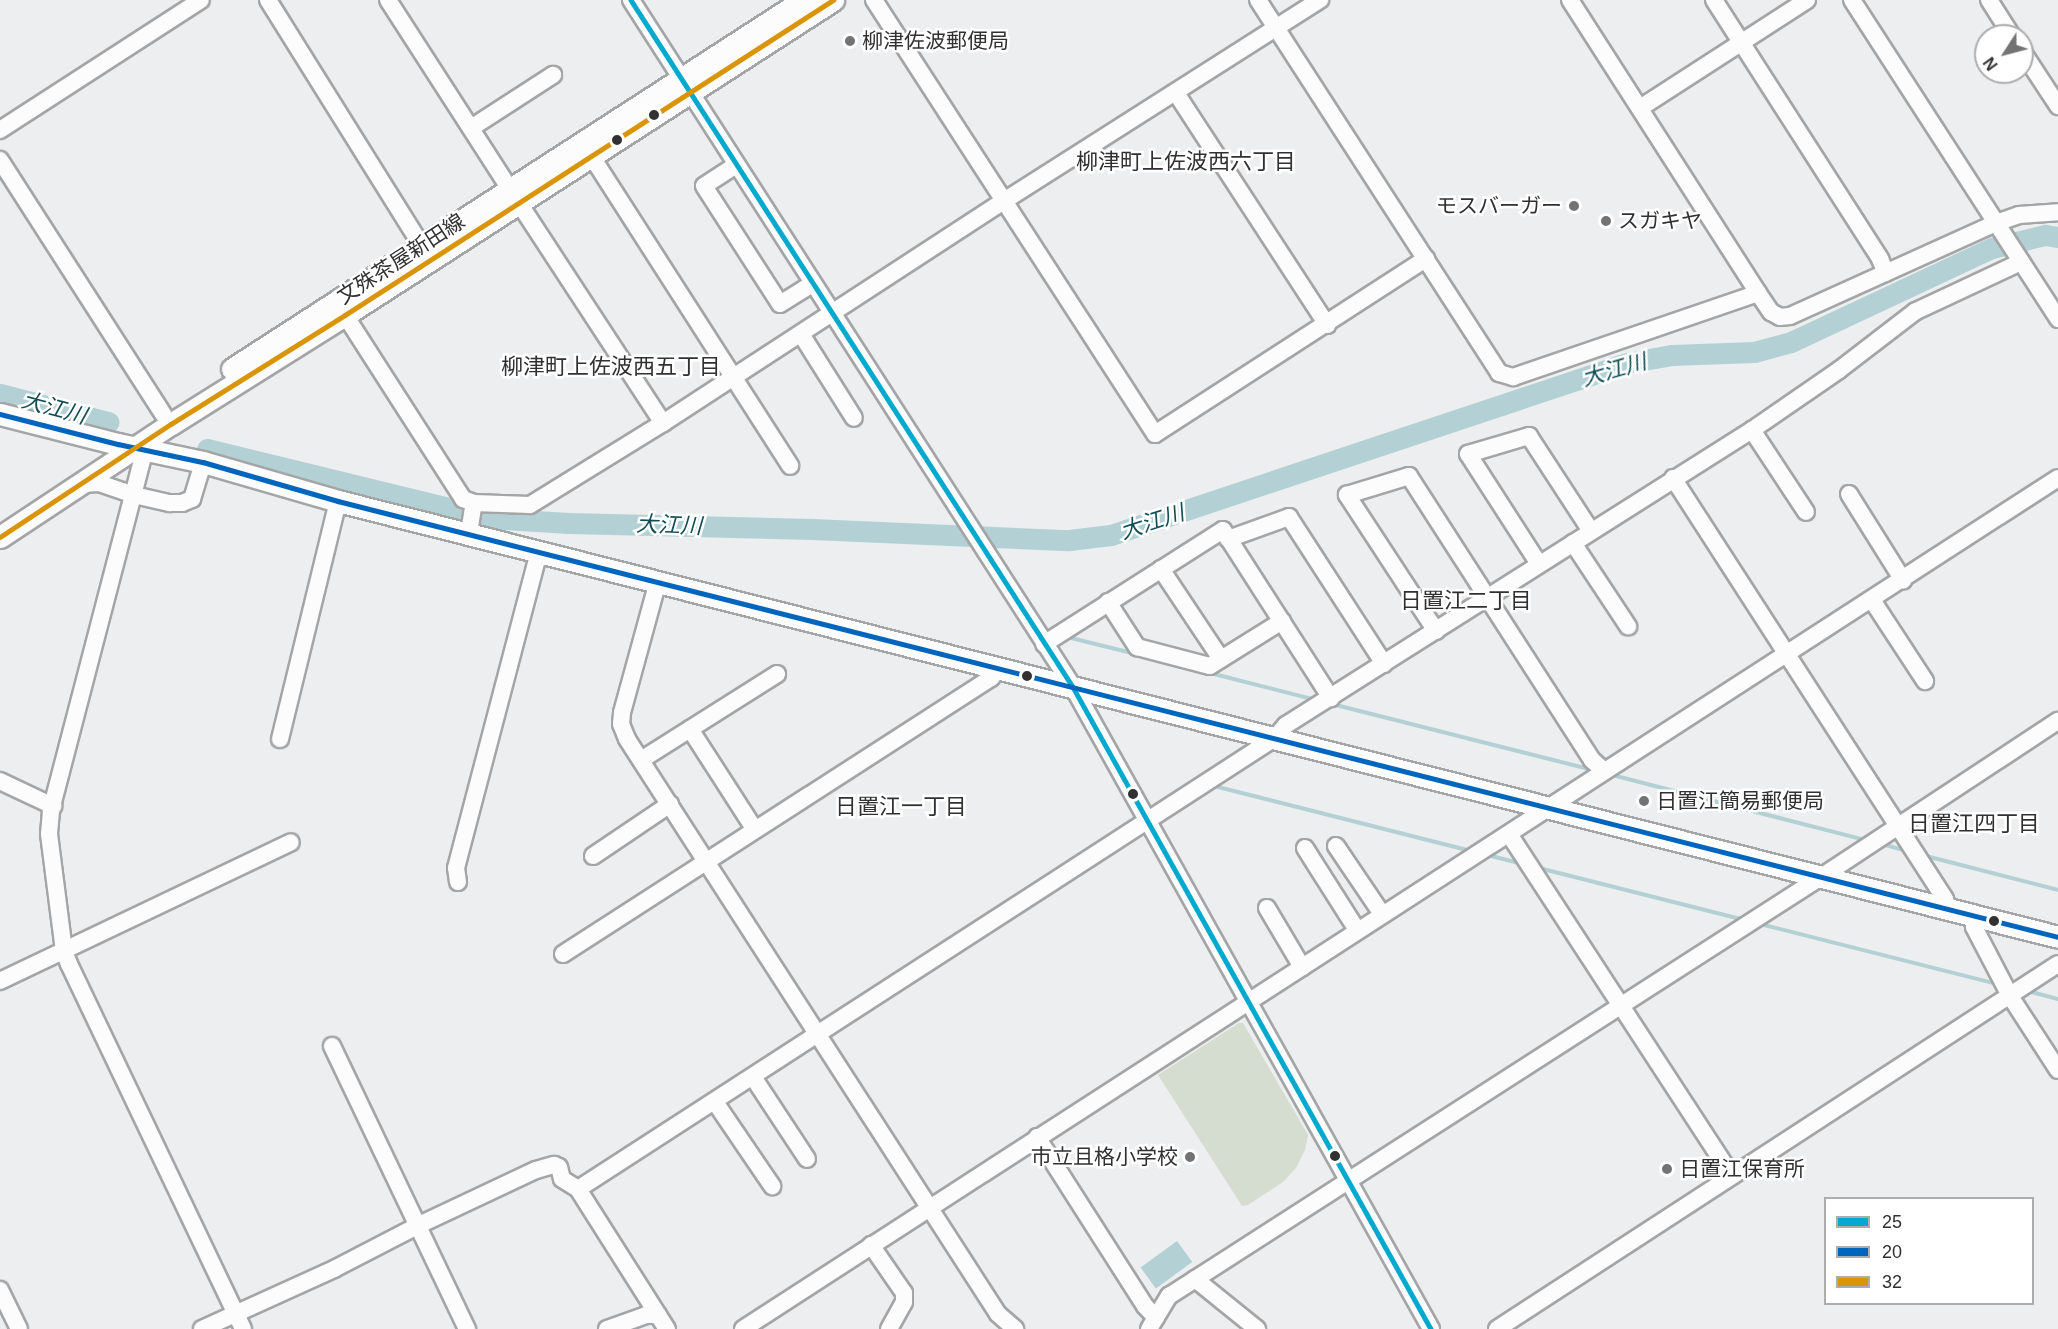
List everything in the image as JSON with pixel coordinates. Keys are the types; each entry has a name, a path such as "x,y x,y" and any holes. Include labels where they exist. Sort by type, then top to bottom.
{"main road":[{"path":"514,196 592,157 802,0"},
{"path":"133,447 345,315 426,252 686,87 833,0"},
{"name":"文殊茶屋新田線","path":"0,537 133,447 163,414 426,252"},
{"path":"0,414 203,462 338,501 471,517 539,551 2058,937"},
{"name":"文殊茶屋新田線","path":"0,520 133,447"}],"street":[{"path":"0,130 201,0"},
{"path":"268,0 426,252"},
{"path":"388,0 663,423"},
{"path":"630,0 1073,687 1431,1329"},
{"path":"874,0 1155,434 1426,259"},
{"path":"1258,0 1499,373 1513,377 1758,293"},
{"path":"345,315 463,499 471,517 530,505 663,423 1004,201 1320,0"},
{"path":"1570,0 1758,293 1771,312 1780,316 1790,316 1886,273 1999,227 2019,215 2058,212"},
{"path":"1714,0 1880,259 1886,273"},
{"path":"1640,108 1807,0"},
{"path":"1852,0 2058,319"},
{"path":"1989,0 2004,24"},
{"path":"2034,69 2058,106"},
{"path":"471,128 553,75"},
{"path":"1176,93 1327,325"},
{"path":"592,157 790,466"},
{"path":"0,160 163,414"},
{"path":"736,165 704,186 780,304 812,284"},
{"path":"578,1189 1275,738 1286,725 1752,430 1839,370 1916,311 2020,259"},
{"path":"801,334 854,418"},
{"path":"1752,430 1806,512"},
{"path":"1539,564 1468,454 1529,436 1591,531"},
{"path":"133,447 134,495 52,812 49,834 64,951 243,1329"},
{"path":"81,484 99,483 134,495 170,503 192,499 203,462"},
{"path":"1436,631 1347,495 1409,476 1592,760 1603,770"},
{"path":"1673,478 1945,899 1948,909"},
{"path":"743,1329 1357,930 1551,808 1603,770 1872,600 2058,478"},
{"path":"1849,494 1903,580"},
{"path":"280,739 338,501"},
{"path":"1228,539 1289,517 1384,664"},
{"path":"1044,644 1223,530 1331,698"},
{"path":"1573,543 1628,626"},
{"path":"457,876 539,551"},
{"path":"1161,569 1221,659"},
{"path":"658,581 622,713 624,731 929,1208 995,1322 1015,1329"},
{"path":"1872,600 1925,681"},
{"path":"1108,602 1137,647 1210,666 1282,621"},
{"path":"563,954 991,678 998,669"},
{"path":"641,760 777,674"},
{"path":"1152,1323 1169,1296 1821,877 2058,721"},
{"path":"690,729 755,830"},
{"path":"0,781 52,812"},
{"path":"593,856 670,804"},
{"path":"1509,834 1622,1004 1732,1176"},
{"path":"0,981 291,842"},
{"path":"1336,846 1382,914"},
{"path":"1305,848 1357,930"},
{"path":"1267,908 1302,967"},
{"path":"1973,915 1974,927 2010,996 2058,1070"},
{"path":"1497,1329 2058,964"},
{"path":"332,1046 467,1329"},
{"path":"753,1077 807,1160"},
{"path":"715,1102 772,1186"},
{"path":"1037,1137 1145,1306 1152,1323"},
{"path":"202,1329 334,1269 419,1225 536,1170 554,1165 559,1167 562,1179 578,1189 663,1322"},
{"path":"871,1245 904,1293 904,1302 889,1329"},
{"path":"1195,1279 1257,1329"},
{"path":"0,1290 19,1329"},
{"path":"607,1329 646,1315 663,1322"}],"shaded area":[{"path":"1239,1023 1243,1023 1308,1135 1305,1150 1296,1168 1283,1182 1248,1205 1242,1206 1158,1075"}],"water":[{"path":"1177,1241 1192,1262 1156,1288 1141,1267"}],"waterway":[{"name":"大江川","path":"207,449 489,518 569,523 812,529 1069,540 1111,535 1627,363 1672,355 1754,352 1791,342 1992,248 2045,235 2058,237"},
{"name":"大江川","path":"0,394 108,422"},
{"path":"1067,637 1136,654"},
{"path":"1210,673 1316,700"},
{"path":"1332,704 1593,770"},
{"path":"1612,775 1866,840"},
{"path":"1218,787 1471,851"},
{"path":"1882,844 1906,851"},
{"path":"1487,855 1520,863"},
{"path":"1922,855 2058,890"},
{"path":"1539,868 1744,920"},
{"path":"1760,924 1997,984"},
{"path":"2028,991 2058,999"}],"transit line":[{"name":"25","path":"631,0 1073,687 1431,1329"},
{"name":"32","path":"0,537 171,424 345,315 833,0"},
{"name":"20","path":"0,414 118,444 203,462 338,501 2058,937"}],"place":[{"name":"柳津佐波郵便局","path":"850,41"},
{"name":"モスバーガー","path":"1574,206"},
{"name":"スガキヤ","path":"1606,221"},
{"name":"日置江簡易郵便局","path":"1644,801"},
{"name":"市立且格小学校","path":"1190,1157"},
{"name":"日置江保育所","path":"1667,1169"}],"district":[{"name":"柳津町上佐波西六丁目","path":"1186,162"},
{"name":"柳津町上佐波西五丁目","path":"611,367"},
{"name":"日置江二丁目","path":"1466,601"},
{"name":"日置江一丁目","path":"901,807"},
{"name":"日置江四丁目","path":"1974,824"}]}
